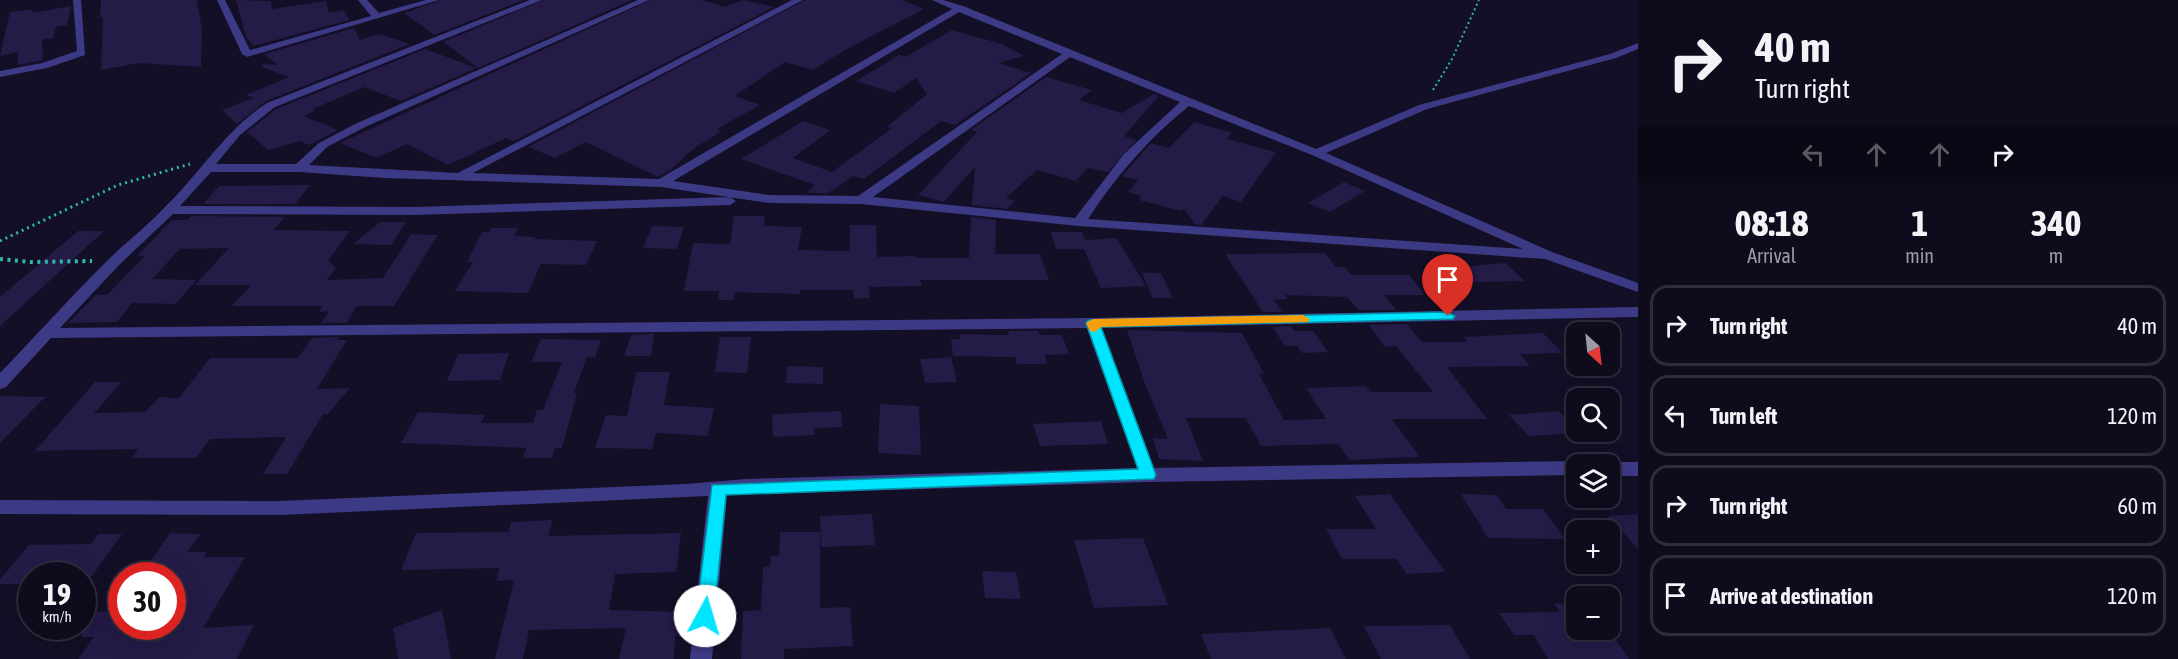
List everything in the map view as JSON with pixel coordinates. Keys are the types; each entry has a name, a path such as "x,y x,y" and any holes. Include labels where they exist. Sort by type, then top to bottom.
{"street":[{"path":"0,74 44,66 82,53 77,0"},
{"path":"221,0 247,54 435,0"},
{"path":"362,0 377,17"},
{"path":"0,382 115,261 170,210 232,135 251,117 271,105 538,0"},
{"path":"299,168 323,145 359,126 645,0"},
{"path":"462,175 799,0"},
{"path":"936,0 1316,153 1546,255 1638,288"},
{"path":"661,183 960,8"},
{"path":"1316,153 1423,107 1613,56 1638,46"},
{"path":"861,200 1069,54"},
{"path":"1078,222 1123,160 1148,133 1188,101"},
{"path":"211,162 386,174 661,183 769,199"},
{"path":"170,210 414,211 769,199 861,200 1078,222 1546,255"},
{"path":"47,333 1093,323 1638,312"},
{"path":"1093,323 1148,475"},
{"path":"0,507 280,508 718,489 1148,475 1566,468"},
{"path":"1620,469 1638,469"},
{"path":"701,659 718,489"}],"path":[{"path":"1423,107 1452,59 1479,0"},
{"path":"0,241 118,185 211,162"},
{"path":"0,259 31,262 115,261"}],"building":[{"path":"101,0 197,0 202,30 201,67 139,63 101,70 103,17 100,18"},
{"path":"236,0 271,1 272,9 326,1 329,13 344,10 349,20 254,46 246,37"},
{"path":"441,0 524,0 434,35 404,13"},
{"path":"544,0 632,0 478,68 443,42"},
{"path":"651,0 702,0 725,7 743,0 774,7 514,141 506,138 448,165 407,144 376,158 340,143"},
{"path":"805,0 902,0 924,9 845,50 813,70 785,62 735,96 760,105 717,129 722,131 693,149 672,169 658,177 586,142 555,158 528,147"},
{"path":"71,6 67,25 56,27 53,38 42,40 43,60 18,65 18,52 0,56 10,12 33,9 32,13"},
{"path":"354,28 360,40 379,34 410,44 266,101 237,124 222,110 253,98 246,95 289,77 262,67 262,64 278,65 264,54"},
{"path":"952,30 1002,44 1024,56 998,63 1031,73 955,125 941,121 864,179 853,176 828,193 810,193 808,191 815,185 741,159 803,121 830,130 793,158 832,172 892,128 887,127 927,94 916,78 894,93 856,81 899,55 905,57"},
{"path":"425,49 477,68 401,101 364,87 313,109 316,110 303,116 338,130 309,145 300,141 268,150 247,132 276,109"},
{"path":"1046,77 1092,90 1079,100 1122,113 1154,94 1159,96 1124,136 1136,140 1108,172 1087,168 1076,181 1037,170 1006,198 1015,201 1007,209 972,205 975,167 944,202 918,195 977,132 971,130"},
{"path":"1194,122 1232,133 1227,139 1276,152 1241,202 1223,196 1201,225 1195,224 1184,209 1181,211 1139,200 1141,196 1128,192 1138,180 1122,176 1151,143 1169,148"},
{"path":"1344,182 1365,191 1330,212 1308,203"},
{"path":"310,185 295,204 203,204 219,186"},
{"path":"191,216 285,217 274,230 350,231 328,261 336,268 327,280 383,278 411,234 438,235 394,306 356,306 347,323 321,323 329,311 319,312 322,306 232,306 251,285 195,285 229,248 180,249 152,279 197,280 175,304 132,303 117,322 68,323 96,295 107,295 145,256 137,256 172,220 187,220"},
{"path":"734,216 765,216 764,226 802,227 798,250 850,251 850,225 876,225 877,257 916,256 916,258 969,258 971,217 996,220 995,254 1040,254 1049,280 920,280 922,286 869,287 870,298 854,299 853,290 800,290 800,294 735,292 734,300 718,300 719,291 684,291 693,243 730,244"},
{"path":"380,222 406,222 391,245 353,244"},
{"path":"652,226 684,227 677,249 643,248"},
{"path":"491,228 518,228 514,236 536,237 534,239 597,241 586,265 541,264 528,293 455,291 473,262 467,262 482,232 489,232"},
{"path":"78,231 104,231 0,326 0,297"},
{"path":"1051,232 1082,232 1085,240 1116,238 1146,286 1101,288 1084,249 1056,249"},
{"path":"1325,253 1336,267 1344,267 1351,275 1409,275 1425,295 1384,295 1396,310 1358,310 1347,297 1285,295 1288,299 1274,300 1282,312 1263,312 1225,254"},
{"path":"1505,263 1525,281 1473,282 1458,267"},
{"path":"1142,273 1161,273 1173,298 1153,298"},
{"path":"1407,324 1422,342 1468,342 1464,337 1543,333 1563,353 1520,354 1530,366 1447,367 1487,419 1392,419 1420,457 1349,460 1338,444 1261,446 1246,418 1186,418 1203,461 1159,459 1153,438 1168,439 1145,384 1127,330 1242,333 1264,374 1259,374 1284,420 1326,419 1306,388 1366,386 1370,392 1433,392 1396,346 1385,347 1369,325"},
{"path":"1291,326 1294,331 1313,331 1328,352 1302,353 1297,346 1285,346 1272,327"},
{"path":"1008,331 1038,331 1039,335 1062,335 1069,354 1045,355 1047,364 1017,364 1015,357 953,356 951,339 960,339 959,334 1009,335"},
{"path":"654,334 651,356 624,356 631,335"},
{"path":"339,337 337,340 347,340 317,389 350,388 327,415 323,414 287,474 263,474 286,437 210,439 196,458 131,458 138,449 35,451 95,382 122,382 94,413 145,412 159,397 179,398 210,358 298,358 312,338"},
{"path":"720,337 751,337 747,373 715,372"},
{"path":"541,339 601,340 595,357 587,357 574,393 577,393 562,448 555,448 552,458 523,458 526,448 401,443 418,412 485,415 481,423 533,423 537,410 543,410 562,362 531,362"},
{"path":"509,353 500,380 447,381 458,354"},
{"path":"951,357 957,382 925,383 920,359"},
{"path":"787,366 823,367 823,384 786,383"},
{"path":"636,372 670,372 664,405 714,408 708,436 656,433 652,449 595,448 606,415 627,416"},
{"path":"0,396 45,397 0,443"},
{"path":"880,404 919,406 921,455 878,453"},
{"path":"841,411 843,427 814,428 814,435 773,437 772,414"},
{"path":"1559,411 1566,418 1566,434 1529,436 1509,415"},
{"path":"1101,421 1108,444 1040,446 1033,424"},
{"path":"1390,494 1445,572 1407,574 1396,559 1342,559 1326,529 1376,529 1355,496"},
{"path":"1461,494 1497,495 1506,509 1543,509 1565,539 1488,538"},
{"path":"872,514 875,545 821,547 820,516"},
{"path":"1638,514 1638,549 1620,529 1620,520 1612,520 1608,516"},
{"path":"552,520 549,536 681,533 676,572 615,574 609,610 686,612 683,636 675,636 674,659 619,659 626,628 529,630 523,659 495,659 514,580 496,581 499,568 401,570 416,533 508,532 511,522"},
{"path":"780,532 820,532 820,608 850,607 853,646 784,649 784,659 741,659 743,611 761,610 763,567 770,567 771,556 779,556"},
{"path":"170,533 200,534 187,552 206,552 205,557 245,557 203,628 254,625 237,659 78,659 92,640 96,640 96,611 108,612 108,640 186,640 186,562 150,562"},
{"path":"98,534 122,534 96,570 96,562 18,562 18,584 0,584 0,580 29,545 91,544"},
{"path":"1143,538 1168,605 1094,608 1074,540"},
{"path":"982,571 1016,572 1021,599 985,598"},
{"path":"1554,603 1566,604 1566,640 1616,640 1629,659 1548,659 1534,635 1514,635 1499,613 1560,612"},
{"path":"442,610 451,659 398,659 393,628"},
{"path":"1450,625 1470,659 1381,659 1364,626"},
{"path":"1330,628 1346,659 1211,659 1201,634"}],"slow traffic":[{"path":"1095,328 1093,323 1303,319"}],"route":[{"path":"705,616 718,489 747,486 1148,475 1093,323 1448,316"}]}
